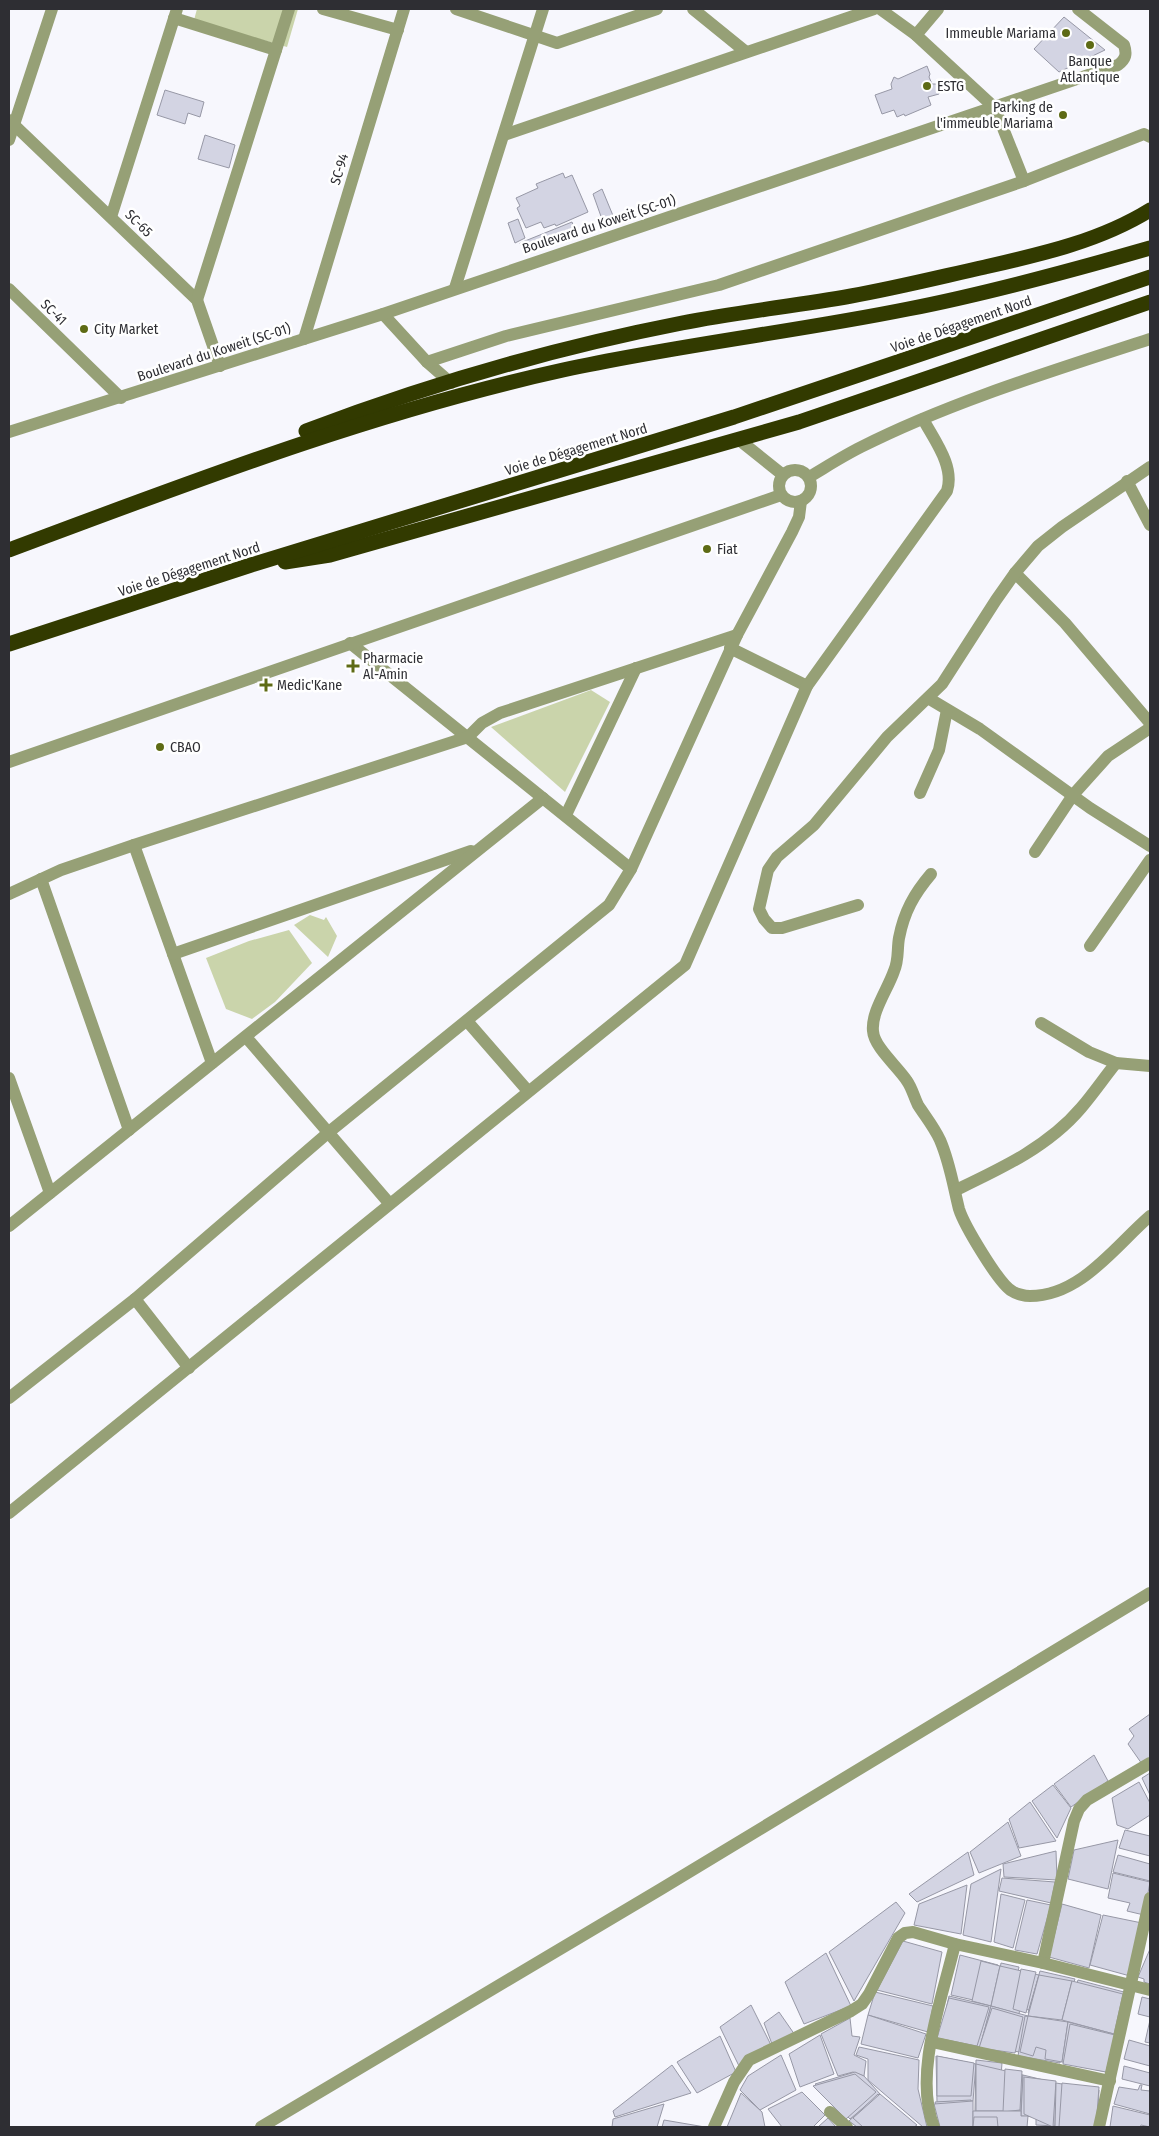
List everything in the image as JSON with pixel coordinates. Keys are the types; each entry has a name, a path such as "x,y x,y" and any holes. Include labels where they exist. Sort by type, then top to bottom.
{"highway":[{"path":"243,463 307,430 354,413 597,341 683,323 853,296 1022,258 1108,232 1150,210"},
{"name":"Voie de Dégagement Nord","path":"9,550 243,463 348,427 436,402 563,370 909,309 1035,281 1150,248"},
{"name":"Voie de Dégagement Nord","path":"9,644 251,565 734,417 1150,277"},
{"path":"251,565 330,555 798,422 1150,302"}],"street":[{"path":"9,140 11,123 52,9"},
{"path":"197,300 289,9"},
{"path":"323,9 398,30"},
{"name":"SC-94","path":"304,339 404,9"},
{"path":"456,9 551,43 561,43 657,9"},
{"path":"456,288 543,9"},
{"path":"693,9 746,52"},
{"path":"504,135 874,9"},
{"path":"880,9 916,35 994,108 1024,181"},
{"path":"916,35 938,9"},
{"name":"Boulevard du Koweit (SC-01)","path":"9,432 122,398 383,314 1118,65 1124,60 1126,52 1124,45 1078,9"},
{"path":"110,216 175,14 276,50"},
{"name":"SC-65","path":"11,123 197,300 220,366"},
{"path":"427,362 506,336 719,285 1024,181 1144,134 1150,137"},
{"name":"SC-41","path":"9,289 122,398"},
{"path":"383,314 427,362 451,383"},
{"path":"808,477 861,447 923,419 1073,364 1150,340"},
{"path":"9,1513 389,1203 685,965 727,872 806,686 947,491 950,480 949,470 923,419"},
{"path":"738,439 783,475"},
{"path":"858,905 782,928 772,928 759,909 768,870 777,857 814,825 887,737 942,684 1015,573 1038,546 1127,481 1150,467"},
{"path":"9,1398 135,1299 330,1132 604,910 616,896 631,869 730,648 792,532 799,517 801,502 811,491 808,477 796,470 783,475 779,481 781,495"},
{"path":"1127,481 1150,526"},
{"path":"781,495 794,503 801,502"},
{"path":"9,762 781,495"},
{"path":"1015,573 1066,623 1150,723"},
{"path":"9,894 41,879 134,845 468,737 482,723 500,713 737,635"},
{"path":"350,643 631,869"},
{"path":"730,648 806,686"},
{"path":"566,815 636,668"},
{"path":"928,698 980,729 1112,823 1150,846"},
{"path":"920,793 939,750 947,710"},
{"path":"1035,852 1073,795 1108,756 1150,728"},
{"path":"9,1226 543,798"},
{"path":"134,845 212,1064"},
{"path":"173,954 480,848"},
{"path":"1090,946 1150,860"},
{"path":"931,874 915,893 905,914 899,937 898,960 875,1018 872,1031 877,1044 909,1083 917,1103 939,1138 950,1163 960,1209 967,1228 1000,1280 1012,1291 1029,1296 1047,1294 1071,1285 1088,1273 1150,1216"},
{"path":"41,879 129,1130"},
{"path":"467,1021 528,1091"},
{"path":"1042,1023 1089,1052 1116,1063 1150,1066"},
{"path":"246,1036 389,1203"},
{"path":"956,1190 1008,1165 1057,1130 1080,1110 1116,1063"},
{"path":"9,1078 50,1193"},
{"path":"135,1299 189,1368"},
{"path":"261,2127 661,1889 1150,1593"},
{"path":"1043,1963 1074,1821 1079,1809 1087,1800 1150,1763"},
{"path":"1100,2127 1150,1898"},
{"path":"714,2127 741,2070 749,2060 862,2004 898,1938 905,1933 913,1932 955,1944 1043,1963 1150,1990"},
{"path":"934,2127 927,2105 925,2087 932,2042 955,1944"},
{"path":"932,2042 1110,2080"},
{"path":"830,2112 847,2127"}],"green space":[{"path":"197,9 298,9 287,47 194,20"},
{"path":"591,690 610,702 565,792 491,727"},
{"path":"310,915 324,920 326,917 337,936 328,957 294,925"},
{"path":"289,930 312,963 275,1002 252,1019 226,1009 206,958 249,941"}],"building":[{"name":"Immeuble Mariama","path":"1064,17 1105,50 1059,72 1034,49"},
{"path":"927,66 932,84 936,84 939,94 928,97 931,105 905,116 904,114 897,117 894,110 882,114 875,95 892,89 891,84 894,77 898,79"},
{"path":"165,90 204,102 200,117 188,113 185,124 157,115"},
{"path":"205,135 235,145 229,168 198,159"},
{"path":"563,173 565,178 572,175 588,212 556,226 555,224 544,228 541,222 526,228 517,208 520,206 516,198 538,188 536,184"},
{"path":"602,189 614,218 603,222 593,194"},
{"path":"518,219 525,238 515,243 508,223"},
{"path":"572,222 576,233 525,254 520,243"},
{"path":"1150,1714 1150,1759 1142,1764 1128,1744 1134,1736 1129,1729"},
{"path":"1094,1755 1108,1781 1071,1807 1054,1784"},
{"path":"1150,1773 1150,1795 1142,1778"},
{"path":"1139,1782 1150,1803 1150,1815 1128,1829 1117,1825 1112,1798"},
{"path":"1053,1785 1071,1808 1057,1838 1032,1801"},
{"path":"1030,1802 1056,1841 1019,1848 1009,1819"},
{"path":"1008,1822 1021,1856 979,1873 970,1852"},
{"path":"1125,1830 1150,1836 1150,1856 1119,1848"},
{"path":"1118,1840 1108,1889 1068,1879 1074,1850"},
{"path":"1056,1851 1057,1880 1004,1877 1003,1864"},
{"path":"968,1852 974,1875 917,1902 909,1894"},
{"path":"1118,1855 1150,1864 1150,1881 1113,1872"},
{"path":"1001,1869 991,1942 963,1935 971,1884"},
{"path":"1113,1873 1150,1882 1144,1915 1127,1911 1130,1903 1108,1898"},
{"path":"1002,1878 1055,1882 1051,1903 999,1891"},
{"path":"967,1885 961,1934 914,1925 919,1904"},
{"path":"1001,1894 1025,1900 1013,1948 994,1942"},
{"path":"1027,1900 1051,1905 1037,1954 1015,1950"},
{"path":"896,1902 905,1913 854,2001 829,1952"},
{"path":"1062,1904 1101,1915 1089,1968 1049,1957"},
{"path":"1103,1915 1142,1923 1130,1976 1090,1965"},
{"path":"903,1941 942,1952 932,2004 877,1990"},
{"path":"1150,1949 1150,1984 1138,1977"},
{"path":"826,1953 851,2006 804,2024 785,1982"},
{"path":"960,1955 998,1965 991,2004 951,1995"},
{"path":"981,1961 1000,1966 991,2006 972,2001"},
{"path":"1001,1963 1019,1967 1010,2007 994,2005"},
{"path":"1000,1966 1039,1975 1029,2010 1020,2008 1019,2014 991,2006"},
{"path":"1021,1969 1036,1972 1026,2013 1013,2009"},
{"path":"1040,1971 1075,1979 1061,2018 1028,2013"},
{"path":"1039,1975 1072,1981 1062,2020 1028,2016"},
{"path":"1078,1980 1124,1992 1115,2032 1064,2019"},
{"path":"1072,1981 1123,1994 1114,2034 1062,2020"},
{"path":"875,1992 933,2006 928,2032 868,2015"},
{"path":"949,1996 991,2006 980,2047 940,2038"},
{"path":"1142,1997 1150,1999 1150,2017 1138,2014"},
{"path":"949,1998 989,2007 977,2046 937,2038"},
{"path":"751,2005 771,2045 739,2066 720,2027"},
{"path":"991,2006 1028,2016 1020,2052 980,2047"},
{"path":"992,2008 1023,2017 1015,2053 979,2048"},
{"path":"779,2012 795,2035 772,2044 764,2023"},
{"path":"868,2015 926,2034 918,2058 861,2044"},
{"path":"1025,2016 1068,2023 1060,2063 1018,2056"},
{"path":"1028,2016 1068,2022 1062,2062 1045,2059 1046,2050 1036,2047 1033,2056 1020,2052"},
{"path":"850,2018 852,2036 860,2037 854,2055 866,2061 864,2076 853,2072 838,2076 821,2034"},
{"path":"1150,2020 1150,2043 1145,2042"},
{"path":"1068,2022 1114,2034 1106,2072 1062,2062"},
{"path":"1070,2024 1115,2035 1106,2072 1063,2064"},
{"path":"820,2035 834,2074 800,2087 789,2054"},
{"path":"720,2036 736,2072 697,2093 677,2062"},
{"path":"1129,2040 1150,2046 1150,2066 1124,2059"},
{"path":"859,2047 919,2060 918,2089 927,2127 923,2127 868,2080 868,2059 856,2055"},
{"path":"781,2055 796,2090 760,2110 740,2090 748,2076"},
{"path":"936,2056 976,2064 973,2101 937,2102"},
{"path":"937,2056 974,2063 971,2096 937,2096"},
{"path":"976,2060 1002,2063 998,2114 975,2111"},
{"path":"976,2064 1023,2075 1021,2111 976,2111"},
{"path":"672,2065 691,2093 615,2117 613,2111"},
{"path":"1124,2066 1150,2073 1150,2086 1122,2079"},
{"path":"1005,2069 1022,2071 1020,2110 1003,2112"},
{"path":"855,2072 864,2076 880,2094 850,2119 840,2109 845,2105 834,2094 828,2097 815,2084"},
{"path":"855,2074 876,2092 846,2119 813,2086"},
{"path":"1023,2075 1056,2083 1055,2126 1036,2125 1036,2117 1021,2116"},
{"path":"1024,2077 1056,2081 1053,2127 1024,2114"},
{"path":"1056,2083 1099,2090 1097,2127 1055,2127"},
{"path":"1062,2083 1099,2087 1096,2127 1059,2127"},
{"path":"1140,2085 1142,2085 1141,2090 1150,2091 1150,2114 1114,2104 1119,2087 1138,2090"},
{"path":"802,2092 825,2115 813,2127 782,2127 768,2109"},
{"path":"741,2093 762,2112 765,2127 727,2127"},
{"path":"878,2094 912,2123 907,2127 857,2127 849,2121"},
{"path":"880,2094 917,2125 914,2127 863,2127 853,2118"},
{"path":"971,2100 969,2127 941,2127 935,2102"},
{"path":"973,2101 973,2127 940,2127 934,2104"},
{"path":"664,2104 657,2127 612,2127 613,2119"},
{"path":"1113,2106 1150,2115 1150,2127 1141,2125 1140,2127 1110,2127"},
{"path":"973,2111 1021,2111 1021,2116 1028,2116 1027,2127 973,2127"},
{"path":"974,2117 997,2117 998,2127 973,2127"},
{"path":"828,2118 836,2127 818,2127"},
{"path":"664,2120 705,2127 662,2127"}],"place":[{"name":"Immeuble Mariama","path":"1066,33"},
{"name":"Banque Atlantique","path":"1090,45"},
{"name":"ESTG","path":"927,86"},
{"name":"Parking de l'immeuble Mariama","path":"1063,115"},
{"name":"City Market","path":"84,329"},
{"name":"Fiat","path":"707,549"},
{"name":"Pharmacie Al-Amin","path":"353,666"},
{"name":"Medic'Kane","path":"266,685"},
{"name":"CBAO","path":"160,747"}]}
